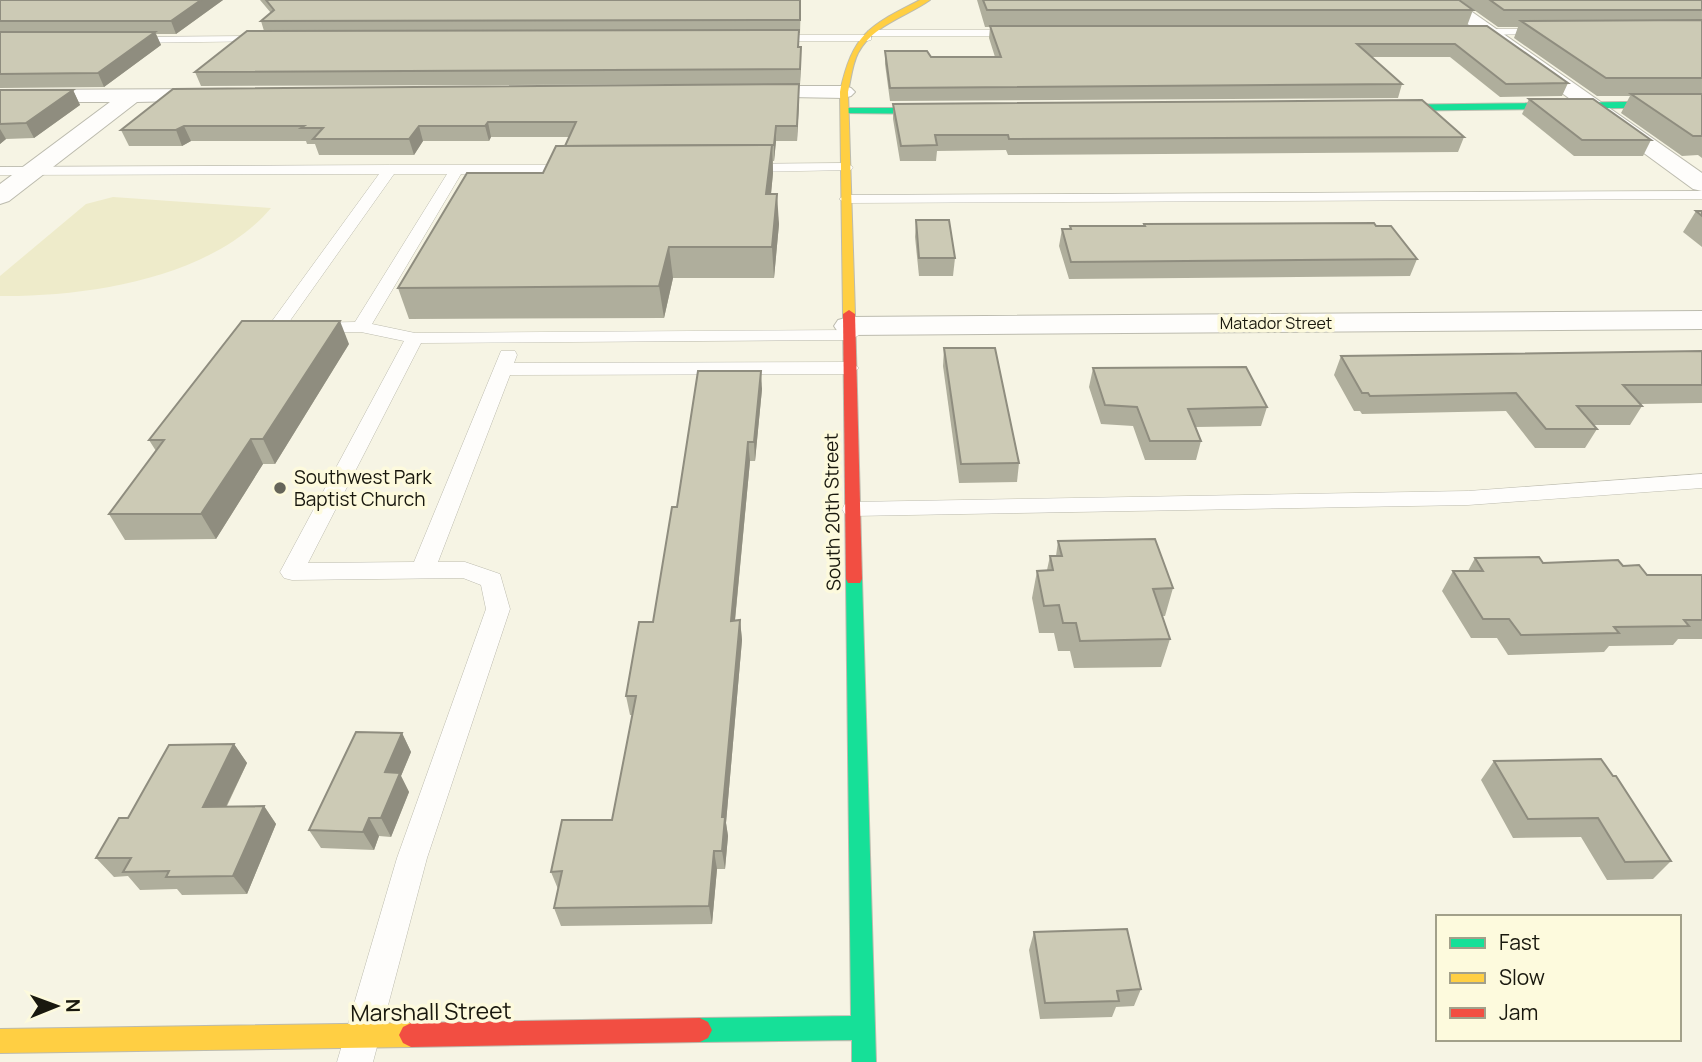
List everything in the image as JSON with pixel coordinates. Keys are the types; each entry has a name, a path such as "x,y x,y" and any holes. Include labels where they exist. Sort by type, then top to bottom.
{"street":[{"name":"South 20th Street","path":"864,1062 844,102 854,52 901,6 926,0"},
{"path":"1444,0 1702,184"},
{"path":"732,92 956,111"},
{"path":"0,96 243,95"},
{"path":"0,196 131,96"},
{"path":"1358,108 1702,104"},
{"name":"Matador Street","path":"849,331 1702,320"},
{"name":"Marshall Street","path":"0,1041 359,1049 863,1028"}],"lane":[{"path":"1461,32 1555,32"},
{"path":"755,38 1036,33"},
{"path":"112,40 280,39"},
{"path":"721,168 846,167"},
{"path":"390,169 276,328 360,327 415,338 849,331"},
{"path":"360,327 457,169"},
{"path":"0,171 596,169"},
{"path":"846,199 1702,195"},
{"path":"359,1049 412,858 498,609 492,580 465,570 292,572 415,338"},
{"path":"423,570 515,338"},
{"path":"502,369 850,368"},
{"path":"853,509 1468,498 1702,481"}],"shaded area":[{"path":"113,197 271,208 246,232 216,251 182,267 146,279 71,293 0,296 0,276 86,204"}],"building":[{"path":"0,0 201,0 171,21 0,21"},
{"path":"266,0 800,0 800,20 261,21 274,10"},
{"path":"983,0 1459,0 1473,10 987,10"},
{"path":"1490,0 1702,0 1702,10 1504,10"},
{"path":"1702,20 1702,78 1606,78 1521,21"},
{"path":"990,26 1487,26 1568,83 1506,84 1455,44 1357,44 1402,84 890,88 885,51 927,51 931,57 1001,57"},
{"path":"799,30 800,69 195,72 247,31"},
{"path":"0,32 155,32 98,73 0,74"},
{"path":"799,84 797,126 776,126 774,145 565,146 576,122 488,122 485,126 419,126 409,139 313,139 323,128 301,128 304,126 184,126 176,130 121,130 173,89"},
{"path":"0,90 73,90 26,123 0,124"},
{"path":"1631,94 1702,94 1702,136 1693,136"},
{"path":"1529,99 1593,99 1651,140 1582,140"},
{"path":"1422,100 1464,137 1009,139 1008,135 935,135 937,145 901,146 893,104"},
{"path":"772,145 766,194 777,194 772,247 669,247 659,286 398,288 467,173 543,173 556,146"},
{"path":"916,220 949,220 955,258 919,258"},
{"path":"1374,223 1376,226 1391,226 1417,259 1071,262 1062,229 1071,229 1070,226 1145,226 1144,224"},
{"path":"242,321 340,321 263,439 251,439 201,514 109,514 164,440 149,440"},
{"path":"944,348 995,348 1019,463 961,464"},
{"path":"1702,351 1702,385 1623,385 1642,406 1577,406 1597,429 1546,429 1516,393 1370,396 1368,393 1362,393 1341,356"},
{"path":"1246,367 1267,407 1188,409 1201,441 1150,441 1137,407 1105,405 1093,368"},
{"path":"698,371 761,371 754,442 748,442 731,621 740,620 722,817 725,817 722,851 714,851 709,906 554,908 562,871 551,872 562,820 612,820 636,696 626,696 639,622 653,622 672,507 677,507"},
{"path":"1155,539 1173,588 1153,589 1170,639 1080,641 1076,623 1063,623 1059,605 1044,606 1037,571 1053,570 1050,556 1062,556 1058,541"},
{"path":"1539,557 1543,563 1618,560 1623,566 1639,565 1647,575 1702,575 1702,620 1684,620 1689,626 1614,627 1619,633 1521,635 1509,619 1483,619 1453,571 1483,571 1475,558"},
{"path":"356,732 402,733 385,772 400,773 381,818 369,818 363,832 309,830"},
{"path":"234,744 203,807 264,806 233,876 166,877 169,871 123,872 131,858 96,858 119,818 128,818 169,745"},
{"path":"1601,759 1613,776 1616,776 1671,861 1625,862 1598,818 1528,819 1494,761"},
{"path":"1127,929 1141,989 1117,991 1119,1001 1045,1003 1034,932"}],"traffic: fast":[{"path":"1379,108 1702,104"},
{"path":"844,111 944,111"},
{"path":"854,579 864,1062"},
{"path":"700,1030 863,1028"}],"traffic: slow":[{"path":"849,314 844,92 849,67 860,44 876,28 926,0"},
{"path":"0,1041 411,1035"}],"traffic: jam":[{"path":"849,314 854,579"},
{"path":"411,1035 700,1030"}],"place":[{"name":"Southwest Park Baptist Church","path":"280,488"}]}
